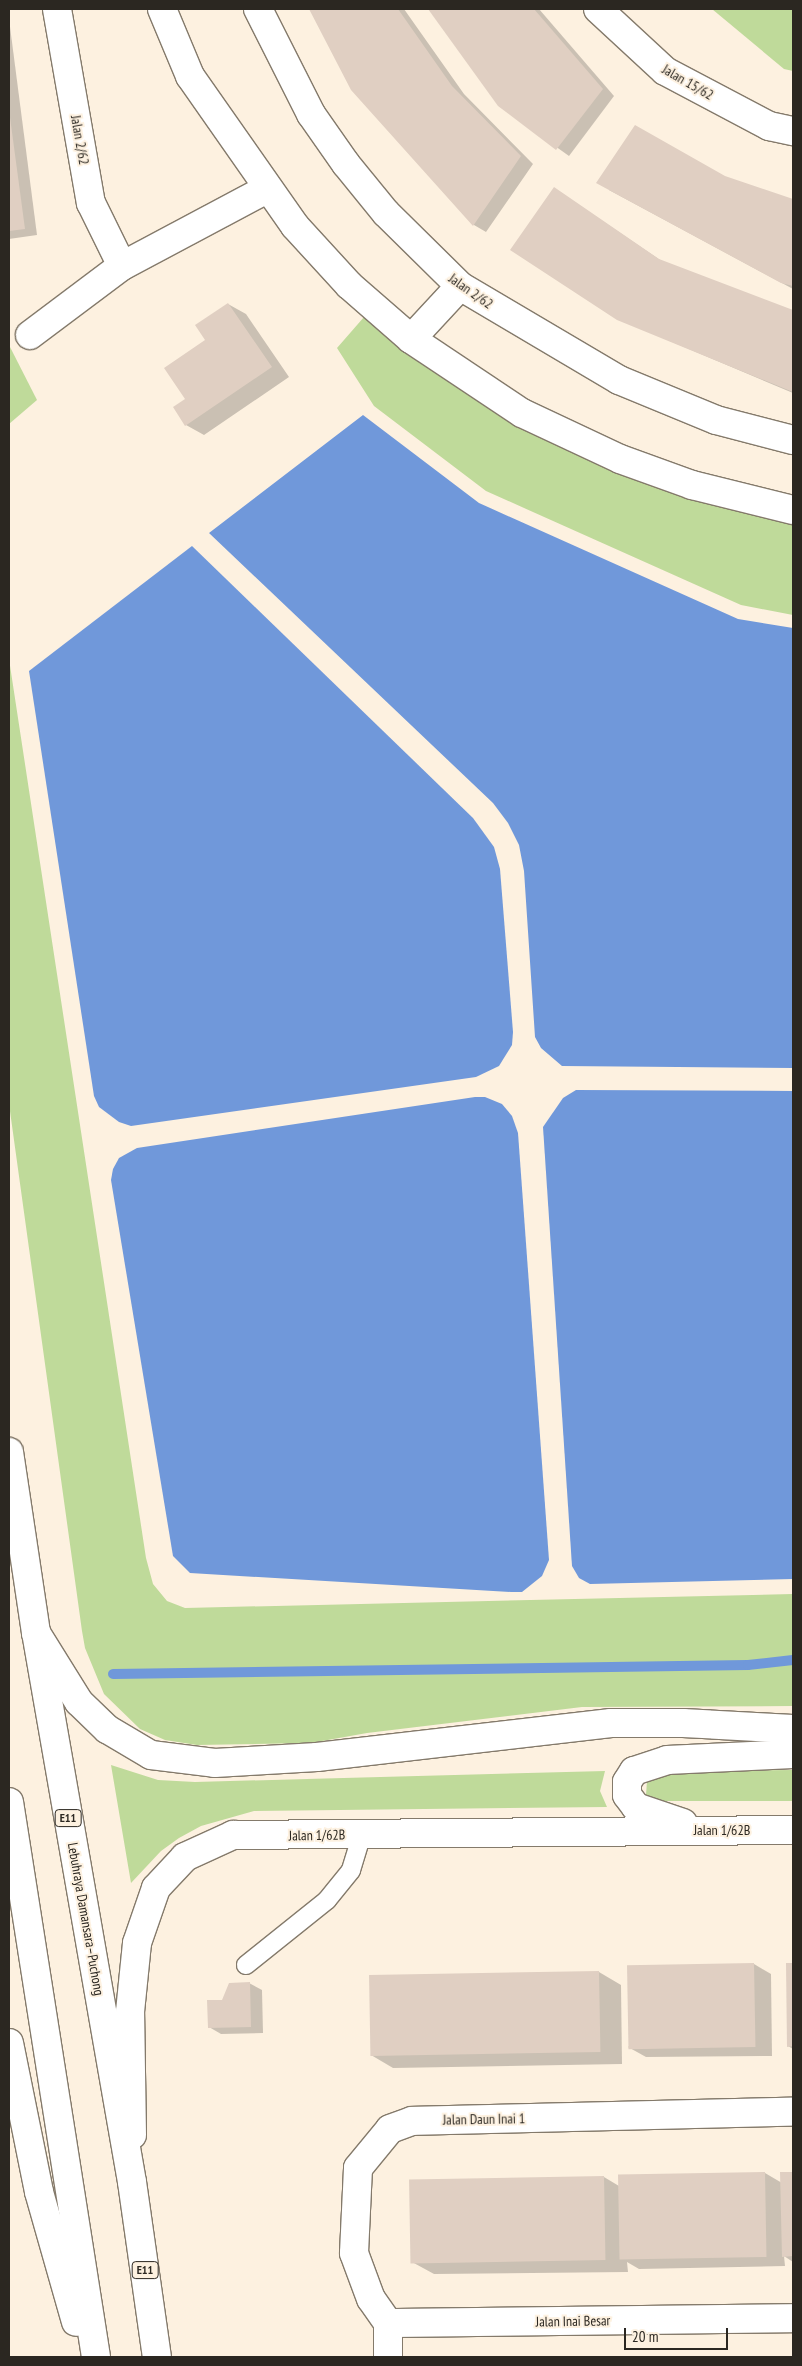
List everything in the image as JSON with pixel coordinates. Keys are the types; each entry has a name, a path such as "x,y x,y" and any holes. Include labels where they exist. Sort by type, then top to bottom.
{"main road":[{"name":"Jalan 2/62","path":"57,9 91,203 122,266"},
{"path":"162,9 190,76 267,189 320,255 373,307 412,339 522,413 620,459 692,486 793,510"},
{"name":"Jalan 2/62","path":"258,9 311,114 346,164 386,213 460,286 619,380 716,420 793,440"},
{"name":"Jalan 15/62","path":"598,9 665,71 770,126 793,131"},
{"path":"30,335 122,266 267,189"},
{"path":"412,339 460,286"},
{"name":"Lebuhraya Damansara–Puchong","path":"9,1452 36,1632 132,2182 157,2357"},
{"path":"36,1632 79,1702 107,1729 151,1755 206,1762 317,1757 610,1724 683,1723 793,1729"},
{"path":"714,1830 657,1816 636,1807 627,1795 627,1782 634,1771 667,1760 793,1754"},
{"path":"9,1802 96,2357"},
{"name":"Jalan 1/62B","path":"132,2182 130,2012 137,1943 156,1888 185,1857 233,1835 793,1830"},
{"path":"9,2043 38,2192 86,2357"},
{"name":"Jalan Daun Inai 1","path":"388,2323 371,2299 354,2253 358,2168 390,2129 412,2121 793,2112"},
{"name":"Jalan Inai Besar","path":"388,2323 793,2318"},
{"path":"388,2323 388,2357"}],"lane":[{"path":"246,1966 326,1900 351,1870 362,1834"}],"green space":[{"path":"712,9 793,9 793,71 784,69"},
{"path":"371,309 522,420 793,516 793,615 741,605 486,491 374,406 337,348"},
{"path":"9,345 37,400 9,424"},
{"path":"9,659 146,1558 153,1584 167,1601 185,1608 793,1594 793,1706 582,1707 367,1733 311,1743 197,1745 165,1740 140,1729 104,1694 85,1648 82,1631 9,1104"},
{"path":"111,1765 158,1780 195,1782 605,1771 600,1791 607,1807 254,1811 201,1826 179,1838 161,1851 131,1883"},
{"path":"793,1770 793,1801 657,1801 646,1795 647,1781 673,1771"}],"water":[{"path":"363,415 479,503 738,619 793,628 793,1068 562,1066 541,1048 535,1037 524,871 519,845 508,823 493,803 209,533"},
{"path":"192,546 473,818 494,847 500,869 513,1032 512,1045 499,1066 476,1077 131,1126 119,1122 99,1107 94,1096 29,671"},
{"path":"576,1090 793,1091 793,1579 590,1584 579,1578 572,1566 543,1127 563,1098"},
{"path":"485,1097 502,1104 512,1116 518,1133 549,1560 542,1576 522,1592 511,1592 190,1573 173,1556 111,1180 113,1169 119,1158 137,1148"}],"building":[{"path":"309,9 398,9 452,86 521,156 473,226 351,90"},
{"path":"428,9 534,9 603,89 556,150 498,106"},
{"path":"9,110 25,229 9,231"},
{"path":"635,125 725,176 793,199 793,286 781,283 596,183"},
{"path":"554,187 659,259 793,310 793,392 617,320 510,250"},
{"path":"228,303 272,367 185,426 173,407 185,399 164,368 205,340 195,325"},
{"path":"754,1963 755,2047 628,2049 627,1965"},
{"path":"786,1963 793,1963 793,2046 787,2047"},
{"path":"599,1971 600,2052 370,2056 369,1975"},
{"path":"250,1982 251,2027 208,2028 207,2000 222,2000 229,1983"},
{"path":"765,2172 766,2257 620,2260 618,2175"},
{"path":"780,2172 793,2172 793,2256 782,2257"},
{"path":"604,2176 605,2260 410,2263 409,2179"}],"waterway":[{"path":"113,1674 748,1665 793,1660"}]}
